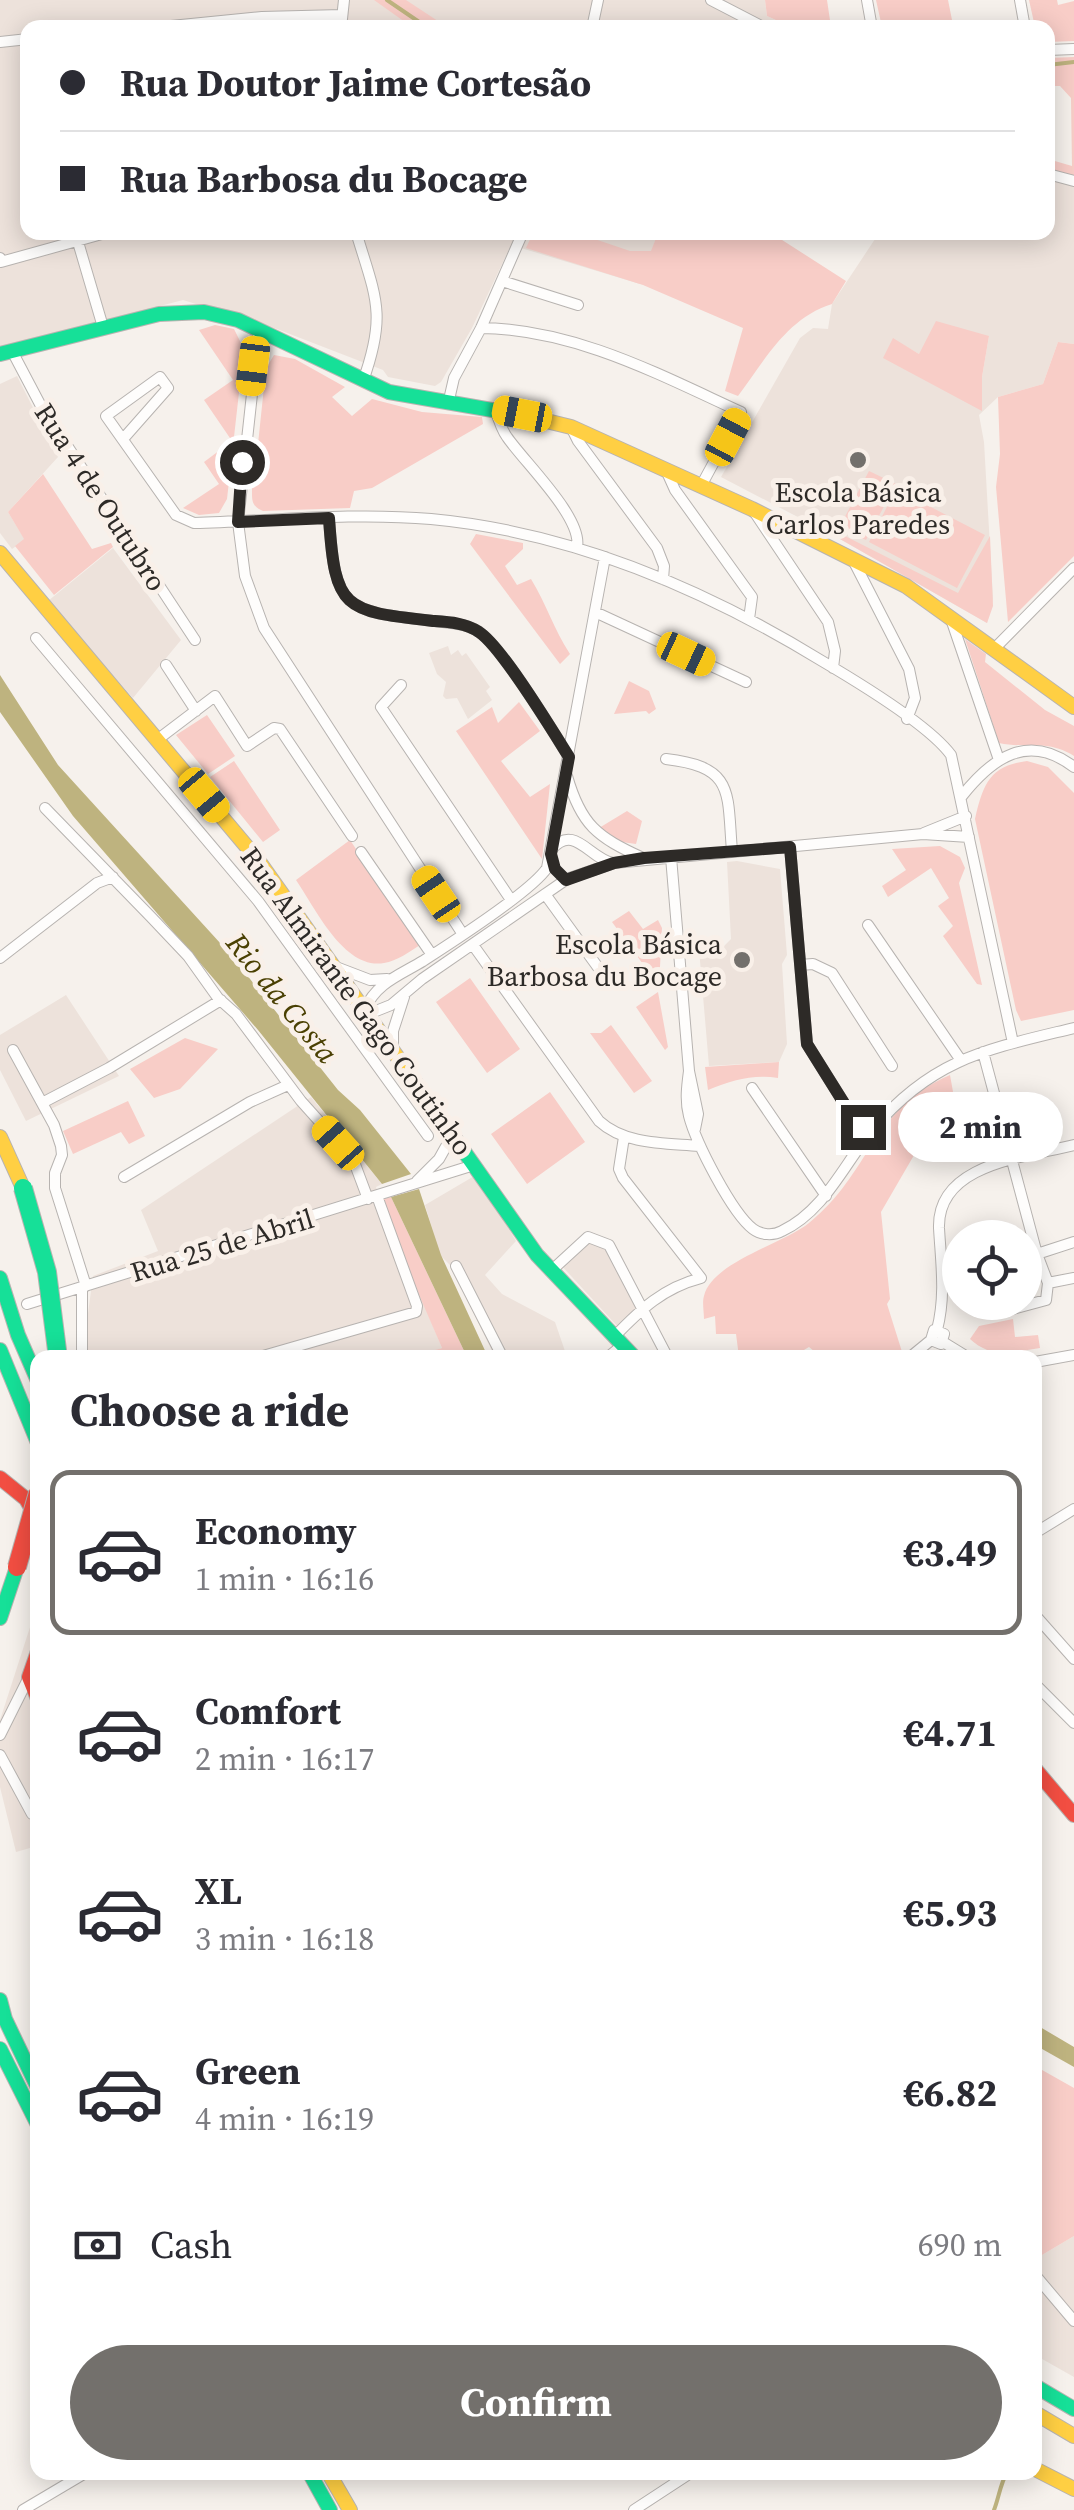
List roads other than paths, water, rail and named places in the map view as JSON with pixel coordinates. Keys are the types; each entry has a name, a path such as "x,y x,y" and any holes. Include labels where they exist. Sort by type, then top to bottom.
{"main road":[{"path":"6,353 103,327 186,311 223,314 389,392 448,404 495,408 571,427 752,509 906,586 1074,707"},
{"name":"Rua Almirante Gago Coutinho","path":"0,553 258,860 551,1271 624,1346"},
{"path":"0,1136 23,1188 47,1261 58,1323 58,1350"},
{"path":"0,1278 30,1362"},
{"path":"0,1350 30,1423"},
{"path":"0,1478 30,1505"},
{"path":"0,1618 30,1521"},
{"path":"30,1672 30,1681"},
{"path":"1042,1777 1074,1815"},
{"path":"0,2000 30,2071"},
{"path":"0,2049 30,2108"},
{"path":"1042,2390 1074,2410"},
{"path":"1042,2416 1074,2436"},
{"path":"1042,2472 1074,2489"},
{"path":"313,2480 330,2510"},
{"path":"333,2480 350,2510"}],"street":[{"path":"711,0 750,20"},
{"path":"232,20 262,17 322,20"},
{"path":"0,258 1,262 84,240"},
{"path":"358,240 379,322 363,382"},
{"path":"448,404 454,378 520,240"},
{"path":"78,242 103,327"},
{"path":"502,281 578,305"},
{"path":"481,328 522,330 573,342 643,367 741,412 702,486"},
{"path":"259,330 238,522 245,576 264,628 462,933"},
{"name":"Rua 4 de Outubro","path":"6,353 195,640"},
{"path":"123,440 168,388 160,377 106,416 176,515 194,522 329,518 458,522 577,548 662,579 748,619 833,668 907,718 951,755 1013,1043"},
{"path":"495,408 504,433 570,517 579,538 577,548"},
{"path":"571,427 657,548 664,566 662,579"},
{"path":"666,469 676,490 752,597 748,619"},
{"path":"752,509 828,622 833,668"},
{"path":"329,518 334,574 338,588 350,603 374,614 452,622 478,630 569,757"},
{"path":"365,1009 376,990 540,879 552,852 605,557"},
{"path":"852,559 909,669 916,698 907,718"},
{"path":"994,649 1074,568"},
{"path":"595,612 746,682"},
{"path":"951,618 999,760"},
{"path":"36,638 258,901 428,1136"},
{"path":"166,665 196,711"},
{"path":"401,684 381,707 510,900"},
{"path":"157,740 215,696 246,746 274,728 280,729 352,836"},
{"path":"118,737 139,719"},
{"path":"962,796 981,773 1009,754 1028,750 1059,757 1074,768"},
{"path":"666,759 692,762 718,776 726,790 732,852"},
{"path":"566,772 574,800 590,826 615,845 644,858"},
{"path":"45,808 188,956 288,1085 354,1159 375,1197 416,1312 284,1350"},
{"path":"923,834 966,816"},
{"path":"558,819 571,838 598,859 614,863"},
{"path":"552,852 555,869 571,877 644,858 923,834 969,837"},
{"path":"552,852 564,838 571,838"},
{"path":"365,1009 384,1008 571,877 588,859 586,847"},
{"path":"790,847 810,1052 852,1116 870,1131"},
{"path":"361,852 432,955"},
{"path":"671,857 690,1071 686,1095 695,1132 699,1146 750,1227 764,1234 784,1231 826,1196 870,1131 941,1068 1013,1043 1074,1029"},
{"path":"0,958 112,876"},
{"path":"545,894 610,984"},
{"path":"868,924 960,1059"},
{"path":"296,954 316,940"},
{"path":"473,944 598,1120 624,1137 699,1146"},
{"path":"800,965 813,964 832,973 892,1066"},
{"path":"336,967 370,980 396,977"},
{"path":"396,977 407,992"},
{"path":"393,1049 393,1031 407,992"},
{"path":"42,1103 109,1068 221,1000"},
{"path":"13,1050 60,1146 62,1155 55,1188 84,1286 82,1350"},
{"path":"983,1052 1029,1220"},
{"path":"124,1177 250,1102 288,1085"},
{"path":"752,1088 826,1196"},
{"path":"416,1182 438,1159 453,1134"},
{"path":"624,1137 619,1169 623,1178 701,1278 676,1284 641,1308 624,1346"},
{"path":"920,1350 937,1337 943,1307 939,1221 945,1197 973,1173 1074,1145"},
{"name":"Rua 25 de Abril","path":"27,1304 474,1165"},
{"path":"551,1271 588,1237 609,1245 664,1350"},
{"path":"1042,1252 1074,1242"},
{"path":"456,1266 499,1350"},
{"path":"1042,1267 1048,1283 1046,1300 1042,1301"},
{"path":"1048,1283 1074,1278"},
{"path":"937,1337 957,1350"},
{"path":"1042,1361 1074,1355"},
{"path":"1042,1529 1074,1508"},
{"path":"1042,1623 1074,1659"},
{"path":"0,1735 28,1677"},
{"path":"1042,1691 1074,1723"},
{"path":"0,1755 30,1810"},
{"path":"1042,2283 1074,2321"},
{"path":"23,2510 74,2480"},
{"path":"634,2510 680,2480"}],"waterway":[{"path":"387,0 416,20"},
{"path":"1055,64 1074,62"},
{"path":"994,2510 1004,2480"}],"place":[{"name":"Escola Básica Carlos Paredes","path":"858,460"},
{"name":"Escola Básica Barbosa du Bocage","path":"742,960"}],"water label":[{"name":"Rio da Costa","path":"282,998"}]}
